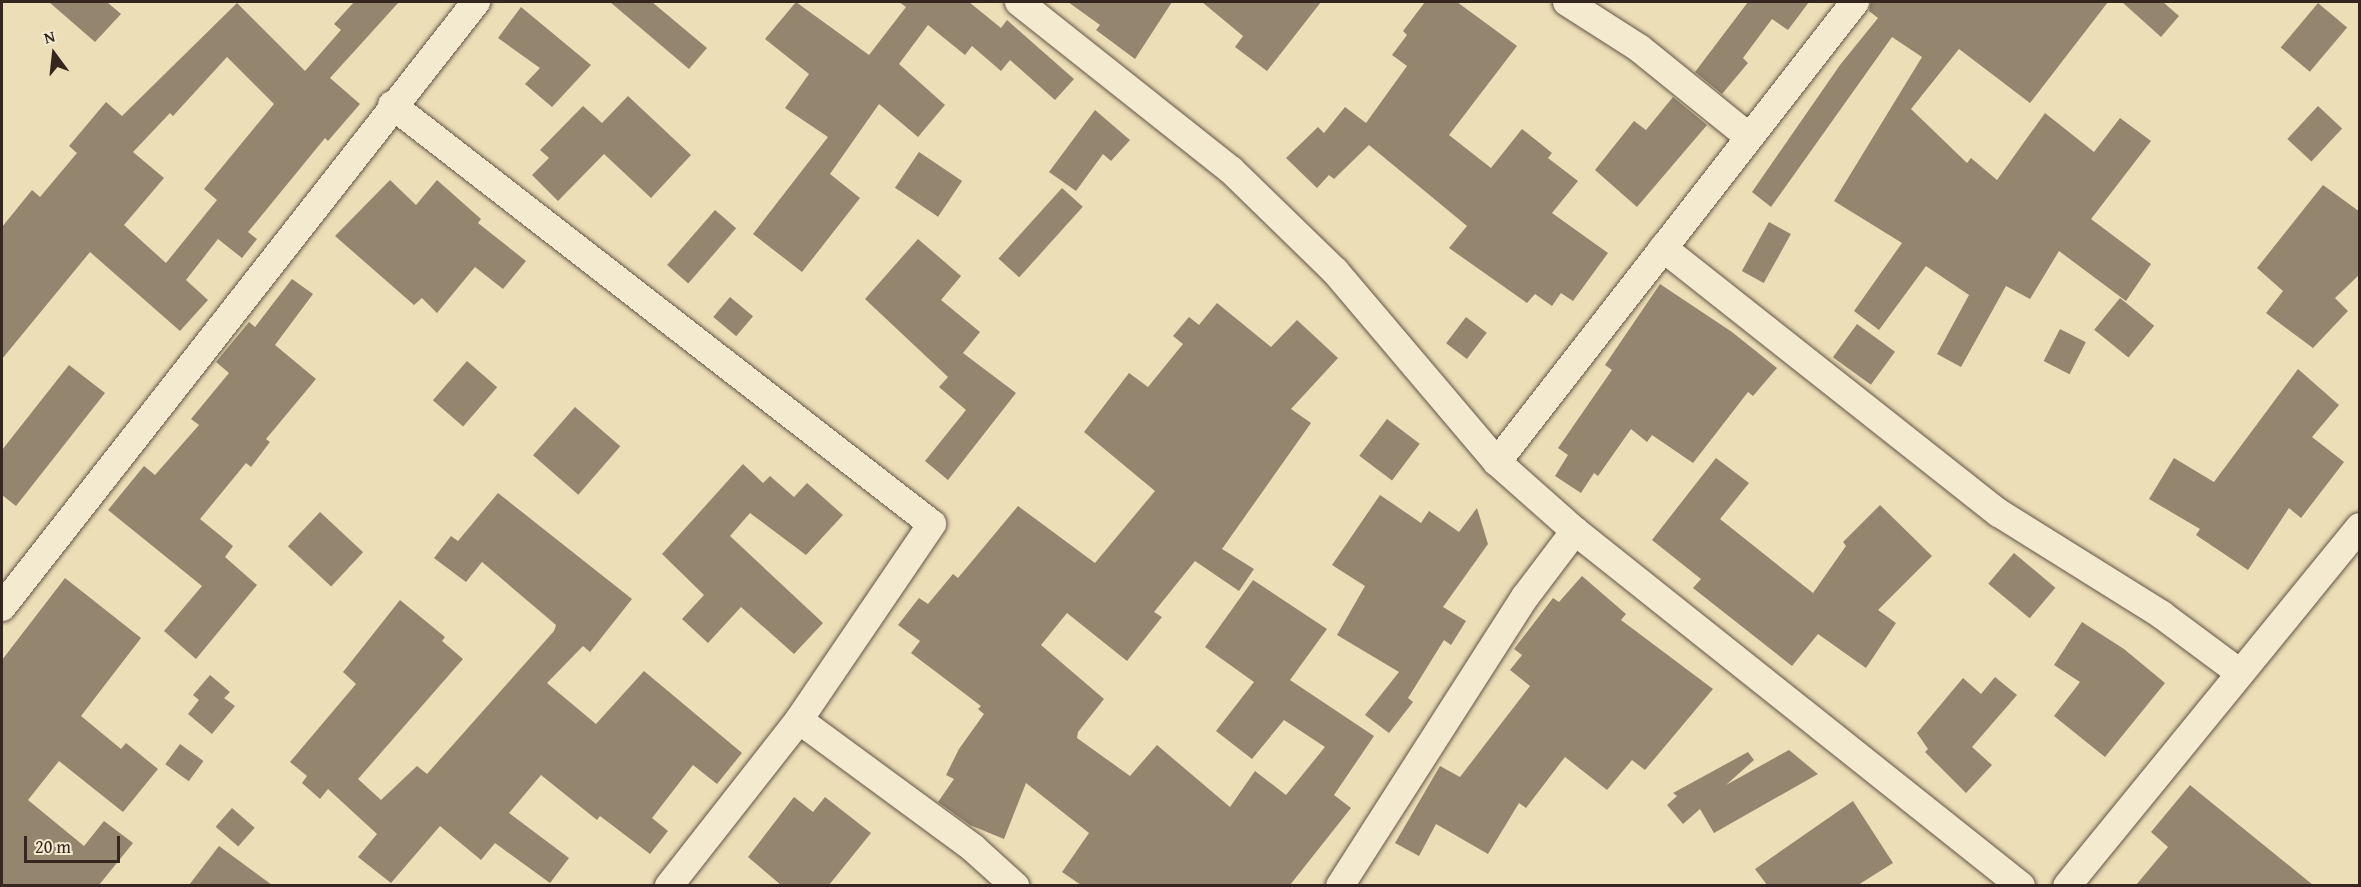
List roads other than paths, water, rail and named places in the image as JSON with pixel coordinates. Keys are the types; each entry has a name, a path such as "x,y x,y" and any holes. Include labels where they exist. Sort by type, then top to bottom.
{"street":[{"path":"2,607 392,105 476,2"},
{"path":"1019,2 1239,178 1335,271 1497,462 1575,531 2021,885"},
{"path":"1567,2 1639,48 1749,137"},
{"path":"1497,462 1855,2"},
{"path":"392,105 932,524 799,720 669,885"},
{"path":"1663,248 1999,513 2162,615 2240,673"},
{"path":"2067,885 2360,527"},
{"path":"1340,885 1525,597 1575,531"},
{"path":"799,720 973,848 1015,885"}]}
